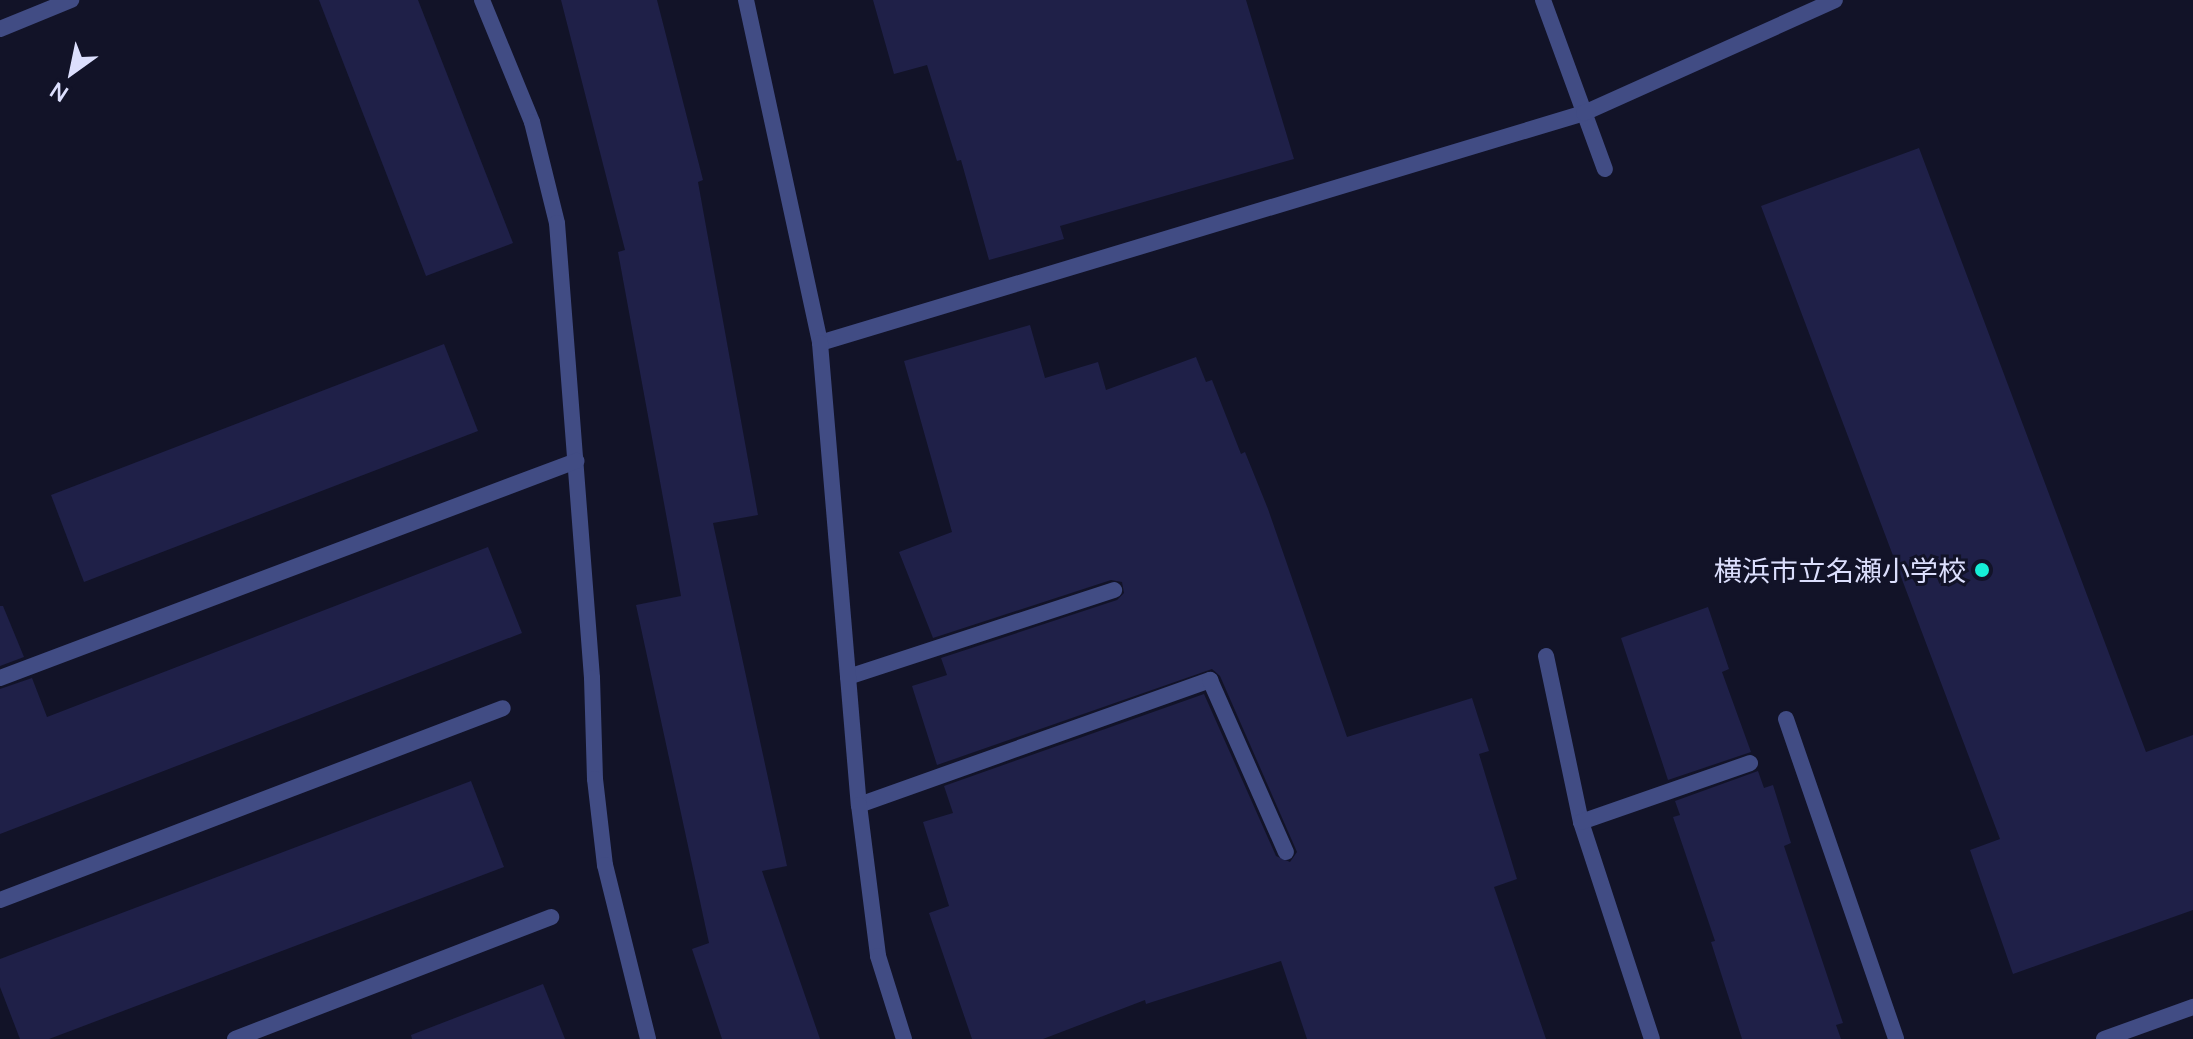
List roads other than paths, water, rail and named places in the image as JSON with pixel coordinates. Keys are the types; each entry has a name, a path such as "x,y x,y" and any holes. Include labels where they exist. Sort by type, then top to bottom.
{"street":[{"path":"0,29 71,0"},
{"path":"482,0 532,122 557,223 592,678 595,779 605,865 648,1039"},
{"path":"746,0 820,343 859,805 878,956 904,1039"},
{"path":"1543,0 1605,169"},
{"path":"820,343 1584,113 1835,0"},
{"path":"0,678 576,461"},
{"path":"848,677 1114,590"},
{"path":"1546,656 1581,822 1652,1039"},
{"path":"859,805 1210,680 1286,852"},
{"path":"0,900 503,708"},
{"path":"1786,719 1896,1039"},
{"path":"1581,822 1750,763"},
{"path":"235,1039 551,917"},
{"path":"2104,1039 2193,1007"}],"place":[{"name":"横浜市立名瀬小学校","path":"1982,570"}]}
